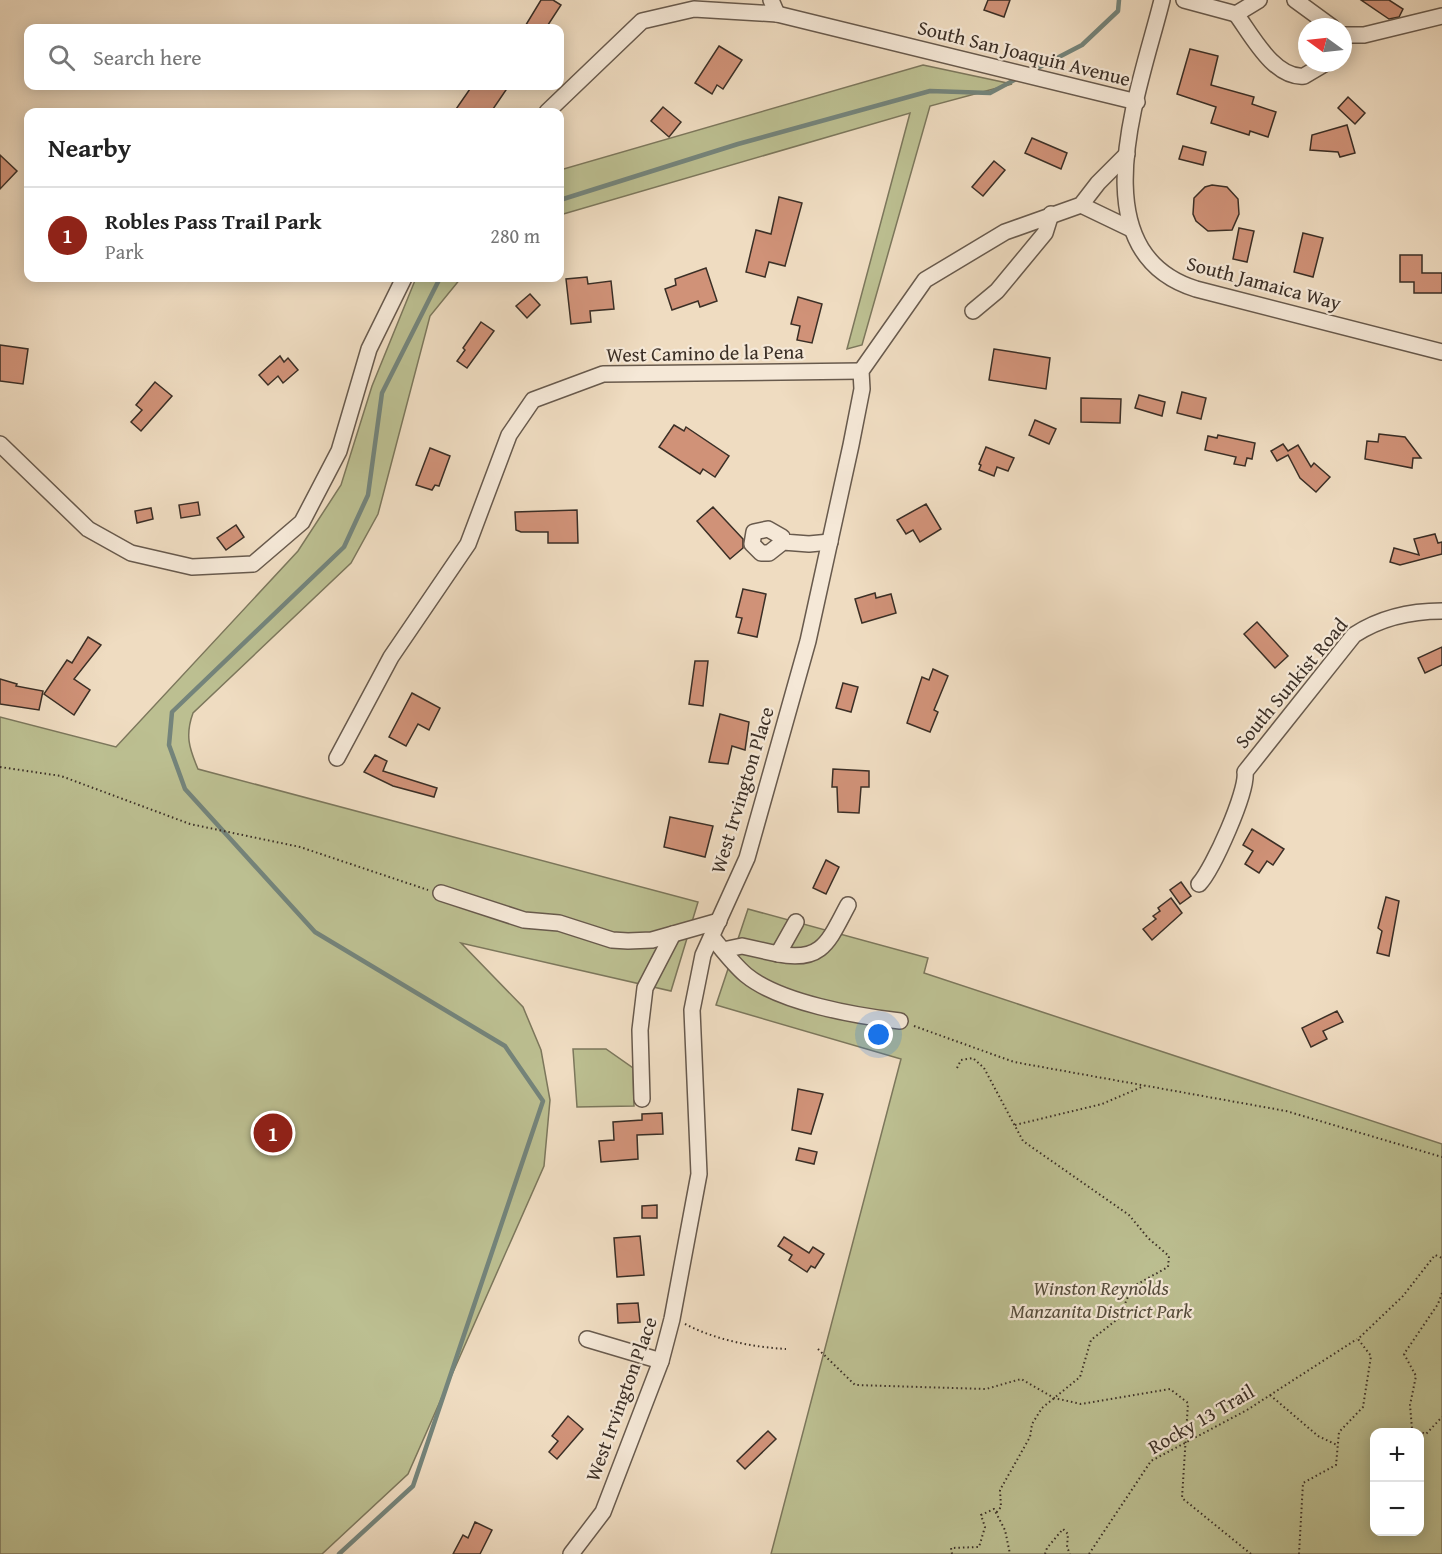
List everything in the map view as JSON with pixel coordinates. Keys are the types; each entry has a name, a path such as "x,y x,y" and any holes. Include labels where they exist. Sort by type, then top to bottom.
{"street":[{"path":"861,371 925,280 1005,231 1081,205 1098,183 1127,154 1162,0"},
{"path":"1184,0 1236,14 1273,63 1290,74 1304,76 1311,72"},
{"path":"1236,14 1259,0"},
{"path":"1295,0 1320,18"},
{"name":"South San Joaquin Avenue","path":"551,108 642,21 694,9 774,7 1137,102"},
{"path":"1352,35 1364,35 1442,16"},
{"name":"South Jamaica Way","path":"1127,154 1124,198 1137,246 1149,261 1177,284 1442,352"},
{"path":"1081,205 1131,228"},
{"path":"973,311 997,291 1045,233 1052,214"},
{"path":"0,444 88,529 131,553 192,567 253,564 302,522 339,451 369,349 402,282"},
{"name":"West Irvington Place","path":"571,1554 603,1512 661,1361 672,1320 699,1174 692,1010 703,955 747,858 808,641 862,389 861,371"},
{"name":"West Camino de la Pena","path":"337,758 391,657 468,544 509,435 532,400 603,374 861,371"},
{"path":"783,542 809,544 830,542"},
{"name":"South Sunkist Road","path":"1199,884 1210,872 1237,810 1246,780 1245,772 1354,635 1371,624 1388,618 1442,611"},
{"path":"441,893 524,920 559,923 612,940 652,940 719,921"},
{"path":"723,950 742,946 798,958 816,952 833,933 848,905"},
{"path":"778,954 796,922"},
{"path":"642,1100 640,1030 645,988 673,934"},
{"path":"712,937 746,976 783,994 835,1011 900,1021"},
{"path":"587,1339 661,1361"}],"path":[{"path":"0,767 61,776 190,824 300,847 403,884 441,893"},
{"path":"900,1021 1014,1062 1286,1111 1442,1157"},
{"path":"972,1058 973,1047"},
{"path":"957,1068 961,1060 972,1058"},
{"path":"972,1058 984,1068 1023,1141 1129,1215 1148,1238 1170,1256 1168,1267 1132,1287 1119,1318 1091,1340 1080,1377 1042,1408 1032,1424 1030,1437 1000,1490 1001,1507 996,1513"},
{"path":"1015,1125 1102,1104 1145,1085"},
{"name":"Rocky 13 Trail","path":"1089,1554 1151,1461 1270,1395 1358,1339 1403,1296 1435,1255 1442,1258"},
{"path":"1442,1293 1438,1304 1404,1354 1416,1376 1410,1405 1412,1430 1426,1434 1442,1417"},
{"path":"672,1320 707,1335 732,1339 755,1347 786,1349"},
{"path":"1299,1554 1303,1483 1335,1465 1339,1432 1363,1407 1371,1356 1358,1339"},
{"path":"818,1350 855,1385 986,1389 1021,1379 1054,1398 1081,1404 1170,1389 1188,1402 1182,1498 1251,1554"},
{"path":"1270,1395 1318,1436 1338,1445"},
{"path":"952,1554 951,1548 980,1547 985,1527 981,1515 994,1509 1005,1530 1010,1554"},
{"path":"1045,1554 1047,1548 1063,1529 1068,1534 1067,1547 1070,1554"}],"green space":[{"path":"923,65 1012,84 930,106 862,345 847,349 910,113 564,214 564,169"},
{"path":"414,282 458,282 430,316 378,514 351,563 193,713 189,741 198,769 698,902 671,991 461,943 523,1007 541,1050 550,1100 544,1166 408,1474 322,1554 0,1554 0,717 116,747 298,551 341,485 372,386"},
{"name":"Winston Reynolds Manzanita District Park","path":"748,909 928,958 924,973 1442,1144 1442,1554 771,1554 901,1059 716,1005"},
{"path":"573,1049 606,1049 633,1068 634,1106 577,1107"}],"building":[{"path":"541,0 553,0 561,5 549,24 526,24"},
{"path":"988,0 1010,0 1004,17 984,10"},
{"path":"1361,0 1389,0 1403,9 1399,17 1389,19"},
{"path":"719,46 742,60 723,89 717,85 712,94 695,83"},
{"path":"1190,49 1218,56 1211,85 1254,97 1252,104 1276,112 1268,137 1250,131 1249,135 1211,123 1216,107 1177,94"},
{"path":"469,90 506,90 494,108 457,108"},
{"path":"1348,97 1365,113 1355,124 1338,108"},
{"path":"663,107 681,122 669,137 651,121"},
{"path":"1347,125 1355,153 1340,157 1338,152 1310,150 1312,135"},
{"path":"1032,138 1067,153 1061,169 1025,153"},
{"path":"1183,146 1206,152 1203,165 1179,159"},
{"path":"0,155 17,171 0,189"},
{"path":"994,161 1005,170 983,196 972,187"},
{"path":"1212,185 1227,187 1238,199 1239,214 1232,230 1208,231 1196,221 1193,214 1194,198 1205,187"},
{"path":"779,197 802,203 785,266 769,262 765,277 746,272 756,230 771,234"},
{"path":"1239,228 1254,231 1247,262 1233,259"},
{"path":"1303,233 1323,238 1313,277 1294,272"},
{"path":"1400,255 1422,255 1422,273 1442,273 1442,293 1414,293 1414,282 1400,282"},
{"path":"706,268 717,301 700,307 698,301 672,310 665,289 676,285 675,279"},
{"path":"587,277 588,284 611,281 614,309 590,311 591,322 571,324 566,279"},
{"path":"530,294 540,305 527,318 516,306"},
{"path":"798,297 822,304 812,343 797,340 800,326 791,324"},
{"path":"481,322 494,331 467,368 457,361"},
{"path":"0,345 28,349 23,384 0,381"},
{"path":"994,349 1050,358 1046,389 989,380"},
{"path":"280,356 284,362 288,358 298,370 283,383 278,376 268,385 259,375"},
{"path":"155,382 172,396 141,431 131,422 142,410 136,405"},
{"path":"1182,392 1206,398 1201,419 1177,413"},
{"path":"1139,395 1165,402 1162,416 1135,408"},
{"path":"1081,398 1121,399 1120,423 1081,422"},
{"path":"1035,420 1056,429 1049,444 1029,435"},
{"path":"674,425 684,431 686,427 729,456 715,477 703,469 700,474 659,447"},
{"path":"1379,434 1405,437 1421,458 1413,458 1412,468 1365,459 1367,441 1378,442"},
{"path":"1218,435 1255,443 1252,459 1247,458 1245,466 1234,464 1236,457 1205,450 1208,436 1217,438"},
{"path":"1283,444 1288,451 1298,445 1311,467 1314,463 1330,477 1316,492 1300,478 1288,455 1277,461 1271,451"},
{"path":"986,447 1014,458 1008,471 997,467 994,476 979,470"},
{"path":"430,448 450,456 439,486 435,485 432,490 416,485"},
{"path":"198,502 200,515 181,518 179,505"},
{"path":"926,504 941,529 920,542 913,530 906,534 897,520"},
{"path":"713,507 743,539 743,548 730,559 697,521"},
{"path":"151,508 153,519 137,523 135,511"},
{"path":"577,510 578,543 548,543 548,532 516,530 515,512"},
{"path":"236,525 244,537 226,550 217,538"},
{"path":"1435,534 1438,543 1442,542 1442,554 1400,565 1390,562 1394,548 1419,555 1414,539"},
{"path":"743,589 766,594 757,637 738,633 742,618 736,617"},
{"path":"875,593 876,598 891,594 896,613 862,623 855,599"},
{"path":"1257,622 1288,656 1275,668 1244,634"},
{"path":"88,637 101,645 74,679 90,690 74,715 44,694 67,660 72,663"},
{"path":"1442,647 1442,665 1425,673 1418,658"},
{"path":"695,661 708,661 703,706 689,704"},
{"path":"933,669 948,676 934,710 938,712 930,732 907,723 922,677 929,680"},
{"path":"0,679 17,684 16,686 43,691 39,710 0,704"},
{"path":"843,683 858,687 851,712 836,708"},
{"path":"412,693 440,708 429,730 418,724 406,746 389,737"},
{"path":"720,714 749,722 745,750 732,746 728,764 709,762"},
{"path":"375,755 387,761 383,771 437,788 434,797 393,786 364,772"},
{"path":"833,769 869,771 869,787 861,787 859,813 838,812 837,787 832,787"},
{"path":"670,817 713,826 705,857 664,847"},
{"path":"1252,829 1284,849 1273,865 1267,861 1259,873 1245,864 1253,851 1243,845"},
{"path":"826,860 839,867 826,894 813,888"},
{"path":"1181,882 1191,896 1180,904 1170,890"},
{"path":"1386,897 1399,901 1389,956 1377,953 1382,931 1378,928"},
{"path":"1171,898 1182,913 1152,940 1143,929 1156,919 1153,916 1160,911 1158,908"},
{"path":"1337,1011 1343,1022 1323,1031 1327,1039 1311,1047 1302,1028"},
{"path":"798,1089 823,1094 811,1134 792,1130"},
{"path":"662,1113 663,1134 637,1135 638,1159 601,1162 599,1141 614,1140 613,1122 642,1120 642,1114"},
{"path":"799,1148 817,1152 814,1164 796,1160"},
{"path":"657,1205 657,1218 642,1218 642,1206"},
{"path":"640,1236 644,1275 617,1277 614,1238"},
{"path":"784,1237 809,1253 813,1247 824,1254 815,1268 811,1266 807,1272 789,1260 792,1255 778,1246"},
{"path":"638,1303 640,1322 618,1323 617,1304"},
{"path":"568,1416 583,1429 557,1459 549,1452 558,1441 552,1436"},
{"path":"768,1431 776,1439 745,1469 737,1461"},
{"path":"475,1522 492,1530 480,1554 453,1554 463,1535 468,1538"}],"waterway":[{"path":"1030,72 1082,45 1118,11 1119,0"},
{"path":"564,199 738,144 930,91 990,93 1020,77"},
{"path":"339,1554 413,1486 543,1101 505,1046 315,932 185,789 169,745 172,712 344,547 368,495 382,393 438,282"}],"place":[{"name":"Robles Pass Trail Park","path":"273,1133"}]}
